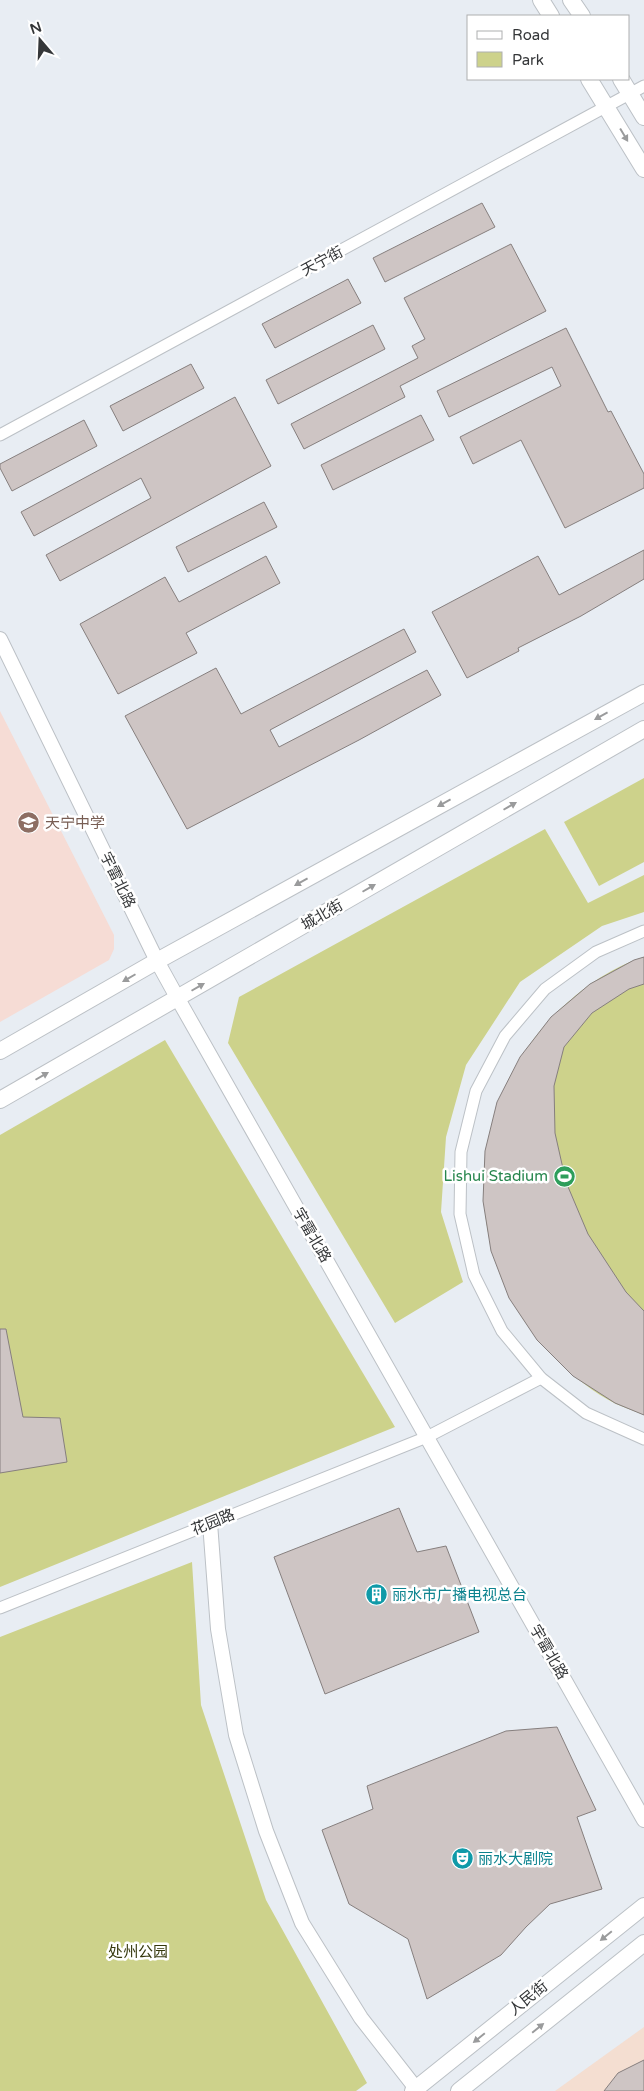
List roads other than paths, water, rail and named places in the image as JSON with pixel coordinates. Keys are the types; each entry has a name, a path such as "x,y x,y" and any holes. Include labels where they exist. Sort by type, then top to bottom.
{"main road":[{"path":"541,0 550,15"},
{"path":"572,0 581,15"},
{"path":"590,80 644,169"},
{"path":"622,80 637,90 644,117"},
{"path":"0,1051 158,961 644,693"},
{"name":"城北街","path":"0,1100 644,729"},
{"name":"人民街","path":"416,2090 644,1906"},
{"name":"人民街","path":"459,2091 644,1943"}],"street":[{"name":"天宁街","path":"0,435 637,90"},
{"name":"宇雷北路","path":"0,639 178,998 644,1820"},
{"path":"644,931 596,952 545,989 505,1036 476,1091 461,1152 460,1214 474,1275 502,1331 541,1378 586,1413 644,1439"},
{"name":"花园路","path":"0,1608 427,1438 541,1378"},
{"path":"210,1523 218,1629 236,1735 266,1831 302,1923 361,2018 416,2090"}],"place":[{"name":"天宁中学","path":"29,823"},
{"name":"Lishui Stadium","path":"564,1176"},
{"name":"丽水市广播电视总台","path":"376,1595"},
{"name":"丽水大剧院","path":"462,1859"}],"park label":[{"name":"处州公园","path":"138,1952"}]}
